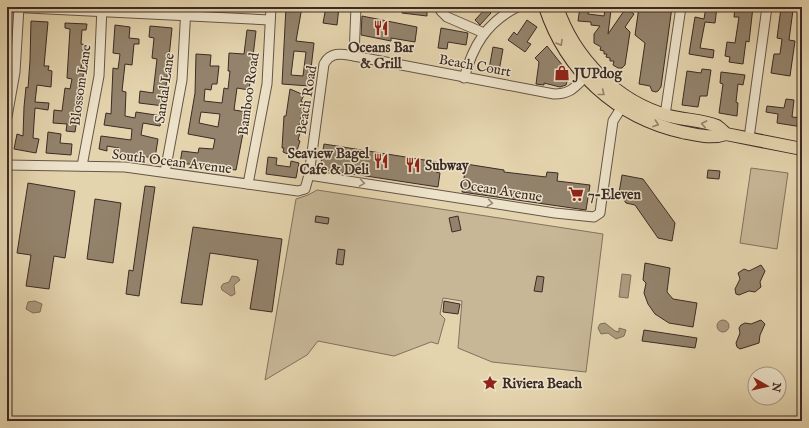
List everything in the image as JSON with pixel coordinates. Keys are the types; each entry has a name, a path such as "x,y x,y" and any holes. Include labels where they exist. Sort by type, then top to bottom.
{"main road":[{"path":"545,7 554,30 563,47 585,77 600,92 621,107 650,122 674,130 716,138 726,134 802,149"},
{"path":"557,9 575,44 596,72 628,97 665,115 718,126 726,134"}],"street":[{"path":"8,7 185,12 270,20"},
{"name":"Bamboo Road","path":"248,184 267,84 271,7"},
{"path":"354,56 356,7"},
{"path":"442,7 442,11 447,17 484,33"},
{"path":"464,78 472,52 484,33 498,19 517,7"},
{"path":"665,115 681,7"},
{"path":"748,138 767,7"},
{"path":"7,117 15,72 19,8"},
{"name":"Blossom Lane","path":"82,166 99,76 102,10"},
{"name":"Sandal Lane","path":"165,172 182,80 185,12"},
{"name":"Beach Road","path":"309,175 324,64 329,57 335,54 354,56"},
{"name":"Beach Court","path":"354,56 554,94 563,94 572,91 585,77"},
{"name":"Ocean Avenue","path":"309,175 590,218 594,217 600,212 613,122 628,97"},
{"name":"South Ocean Avenue","path":"7,165 125,167 286,190 305,189 309,175"}],"shaded area":[{"path":"751,168 788,173 777,249 740,243"},
{"path":"317,190 603,234 586,372 492,362 458,348 462,301 443,298 440,314 445,319 438,344 431,342 394,356 318,341 307,355 265,380 296,199"},
{"path":"622,274 631,275 628,298 619,297"},
{"path":"232,276 238,277 240,280 234,285 235,294 231,296 222,290 221,287 223,284 229,282"},
{"path":"35,301 42,304 40,312 33,313 26,309 28,302"},
{"path":"725,320 728,321 728,331 721,332 718,331 717,324 718,321"},
{"path":"605,323 615,331 619,332 619,328 626,330 624,336 616,339 608,333 601,334 598,328 600,324"}],"building":[{"path":"286,7 302,7 296,41 314,43 309,86 282,84","holes":["294,51 306,52 303,76 291,75"]},
{"path":"326,7 339,7 337,25 323,23"},
{"path":"402,7 427,7 427,16 402,13"},
{"path":"580,7 589,7 588,14 604,16 605,10 611,10 608,34 626,8 634,14 625,27 630,32 625,65 622,68 618,68 613,65 614,61 610,61 610,58 606,57 607,54 604,54 604,51 600,50 601,47 594,43 594,34 600,26 591,25 591,22 578,21"},
{"path":"639,7 672,7 661,87 656,92 652,91 650,86 639,84 645,43 635,35"},
{"path":"706,7 717,7 715,23 705,22 700,48 714,50 713,58 689,54 695,17 704,19"},
{"path":"735,7 753,7 749,42 746,41 743,64 729,62 730,57 725,56 727,42 735,43 739,17 734,17"},
{"path":"486,8 491,13 480,25 475,20"},
{"path":"781,8 793,10 789,40 795,41 790,76 771,73 774,54 780,54 782,39 777,38"},
{"path":"362,16 417,27 415,42 391,38 391,41 361,35"},
{"path":"527,20 537,27 527,42 531,44 525,52 508,40 514,32 517,35"},
{"path":"31,21 48,22 44,66 49,66 48,70 52,71 51,87 37,85 35,102 49,103 48,110 35,108 33,138 39,139 36,153 14,149 17,134 23,136 24,107 26,87 28,88 30,61"},
{"path":"65,23 87,24 86,30 82,30 81,44 88,45 86,58 83,57 81,68 84,68 82,86 78,86 75,112 78,112 75,132 66,131 67,124 53,123 54,110 62,111 65,88 70,89 72,79 67,78 70,29 65,28"},
{"path":"115,25 130,27 129,38 139,39 139,44 134,44 132,65 125,64 122,91 126,92 125,116 135,118 136,112 162,116 160,126 143,123 141,135 158,139 155,158 118,153 119,148 107,146 107,151 99,149 101,136 131,140 132,129 104,125 106,113 111,114 113,68 118,69 120,54 113,53"},
{"path":"150,26 172,28 164,106 139,103 140,91 153,93 157,59 152,58 154,38 149,37"},
{"path":"441,28 468,33 466,45 448,42 447,49 438,48"},
{"path":"247,30 256,31 249,90 237,88 234,110 247,112 236,170 180,163 182,151 198,153 199,148 213,149 215,139 188,134 195,93 196,54 211,55 210,66 219,66 217,84 212,84 211,90 205,89 204,101 222,103 224,88 228,89 230,71 228,71 229,53 244,54","holes":["201,112 220,114 218,127 199,123"]},
{"path":"547,46 567,71 568,78 566,85 560,87 544,83 544,85 536,84 539,62 535,58"},
{"path":"493,47 503,49 499,71 489,69"},
{"path":"702,69 711,70 707,96 700,96 698,107 682,105 687,71 701,73"},
{"path":"721,72 745,75 743,85 738,84 736,102 738,103 737,116 719,113 723,84 720,83"},
{"path":"290,89 304,95 301,101 303,102 301,109 303,110 299,125 301,125 298,132 300,133 298,140 300,141 295,157 283,152 284,148 282,148 284,116 286,116"},
{"path":"786,99 794,100 792,117 802,118 802,127 777,123 778,114 766,112 767,106 784,108"},
{"path":"48,132 61,134 60,143 72,144 71,155 46,153"},
{"path":"324,144 437,162 436,172 440,173 438,187 320,169"},
{"path":"268,157 277,158 276,165 290,167 291,161 299,163 296,178 266,174"},
{"path":"466,164 504,170 504,172 546,177 547,172 558,173 557,181 590,185 586,210 462,192"},
{"path":"708,170 720,171 719,179 707,178"},
{"path":"622,175 643,179 675,223 672,241 658,238 635,205 626,203 619,193"},
{"path":"28,183 75,191 65,258 54,256 49,289 26,286 31,255 17,253"},
{"path":"145,186 155,187 139,296 126,294 129,270 133,271"},
{"path":"95,199 121,203 113,263 87,259"},
{"path":"316,216 329,218 328,224 315,222"},
{"path":"458,216 461,230 452,232 449,218"},
{"path":"193,227 282,239 272,312 250,309 258,260 210,253 202,305 181,303"},
{"path":"338,249 345,250 343,265 336,264"},
{"path":"645,263 670,268 667,292 673,299 697,303 693,327 669,323 655,314 648,304 644,293 646,283 643,280"},
{"path":"761,265 765,271 760,282 761,287 755,292 749,291 739,295 736,294 735,289 740,279 738,273 744,269 749,271"},
{"path":"537,276 544,277 542,292 534,291"},
{"path":"444,301 460,304 458,314 443,312"},
{"path":"761,320 765,324 760,335 759,343 740,349 737,347 736,343 741,325 745,323 751,324"},
{"path":"644,330 697,338 695,348 642,341"}],"place":[{"name":"Oceans Bar & Grill","path":"381,28"},
{"name":"JUPdog","path":"562,73"},
{"name":"Seaview Bagel Cafe & Deli","path":"381,161"},
{"name":"Subway","path":"413,165"},
{"name":"7-Eleven","path":"576,194"},
{"name":"Riviera Beach","path":"490,383"}]}
